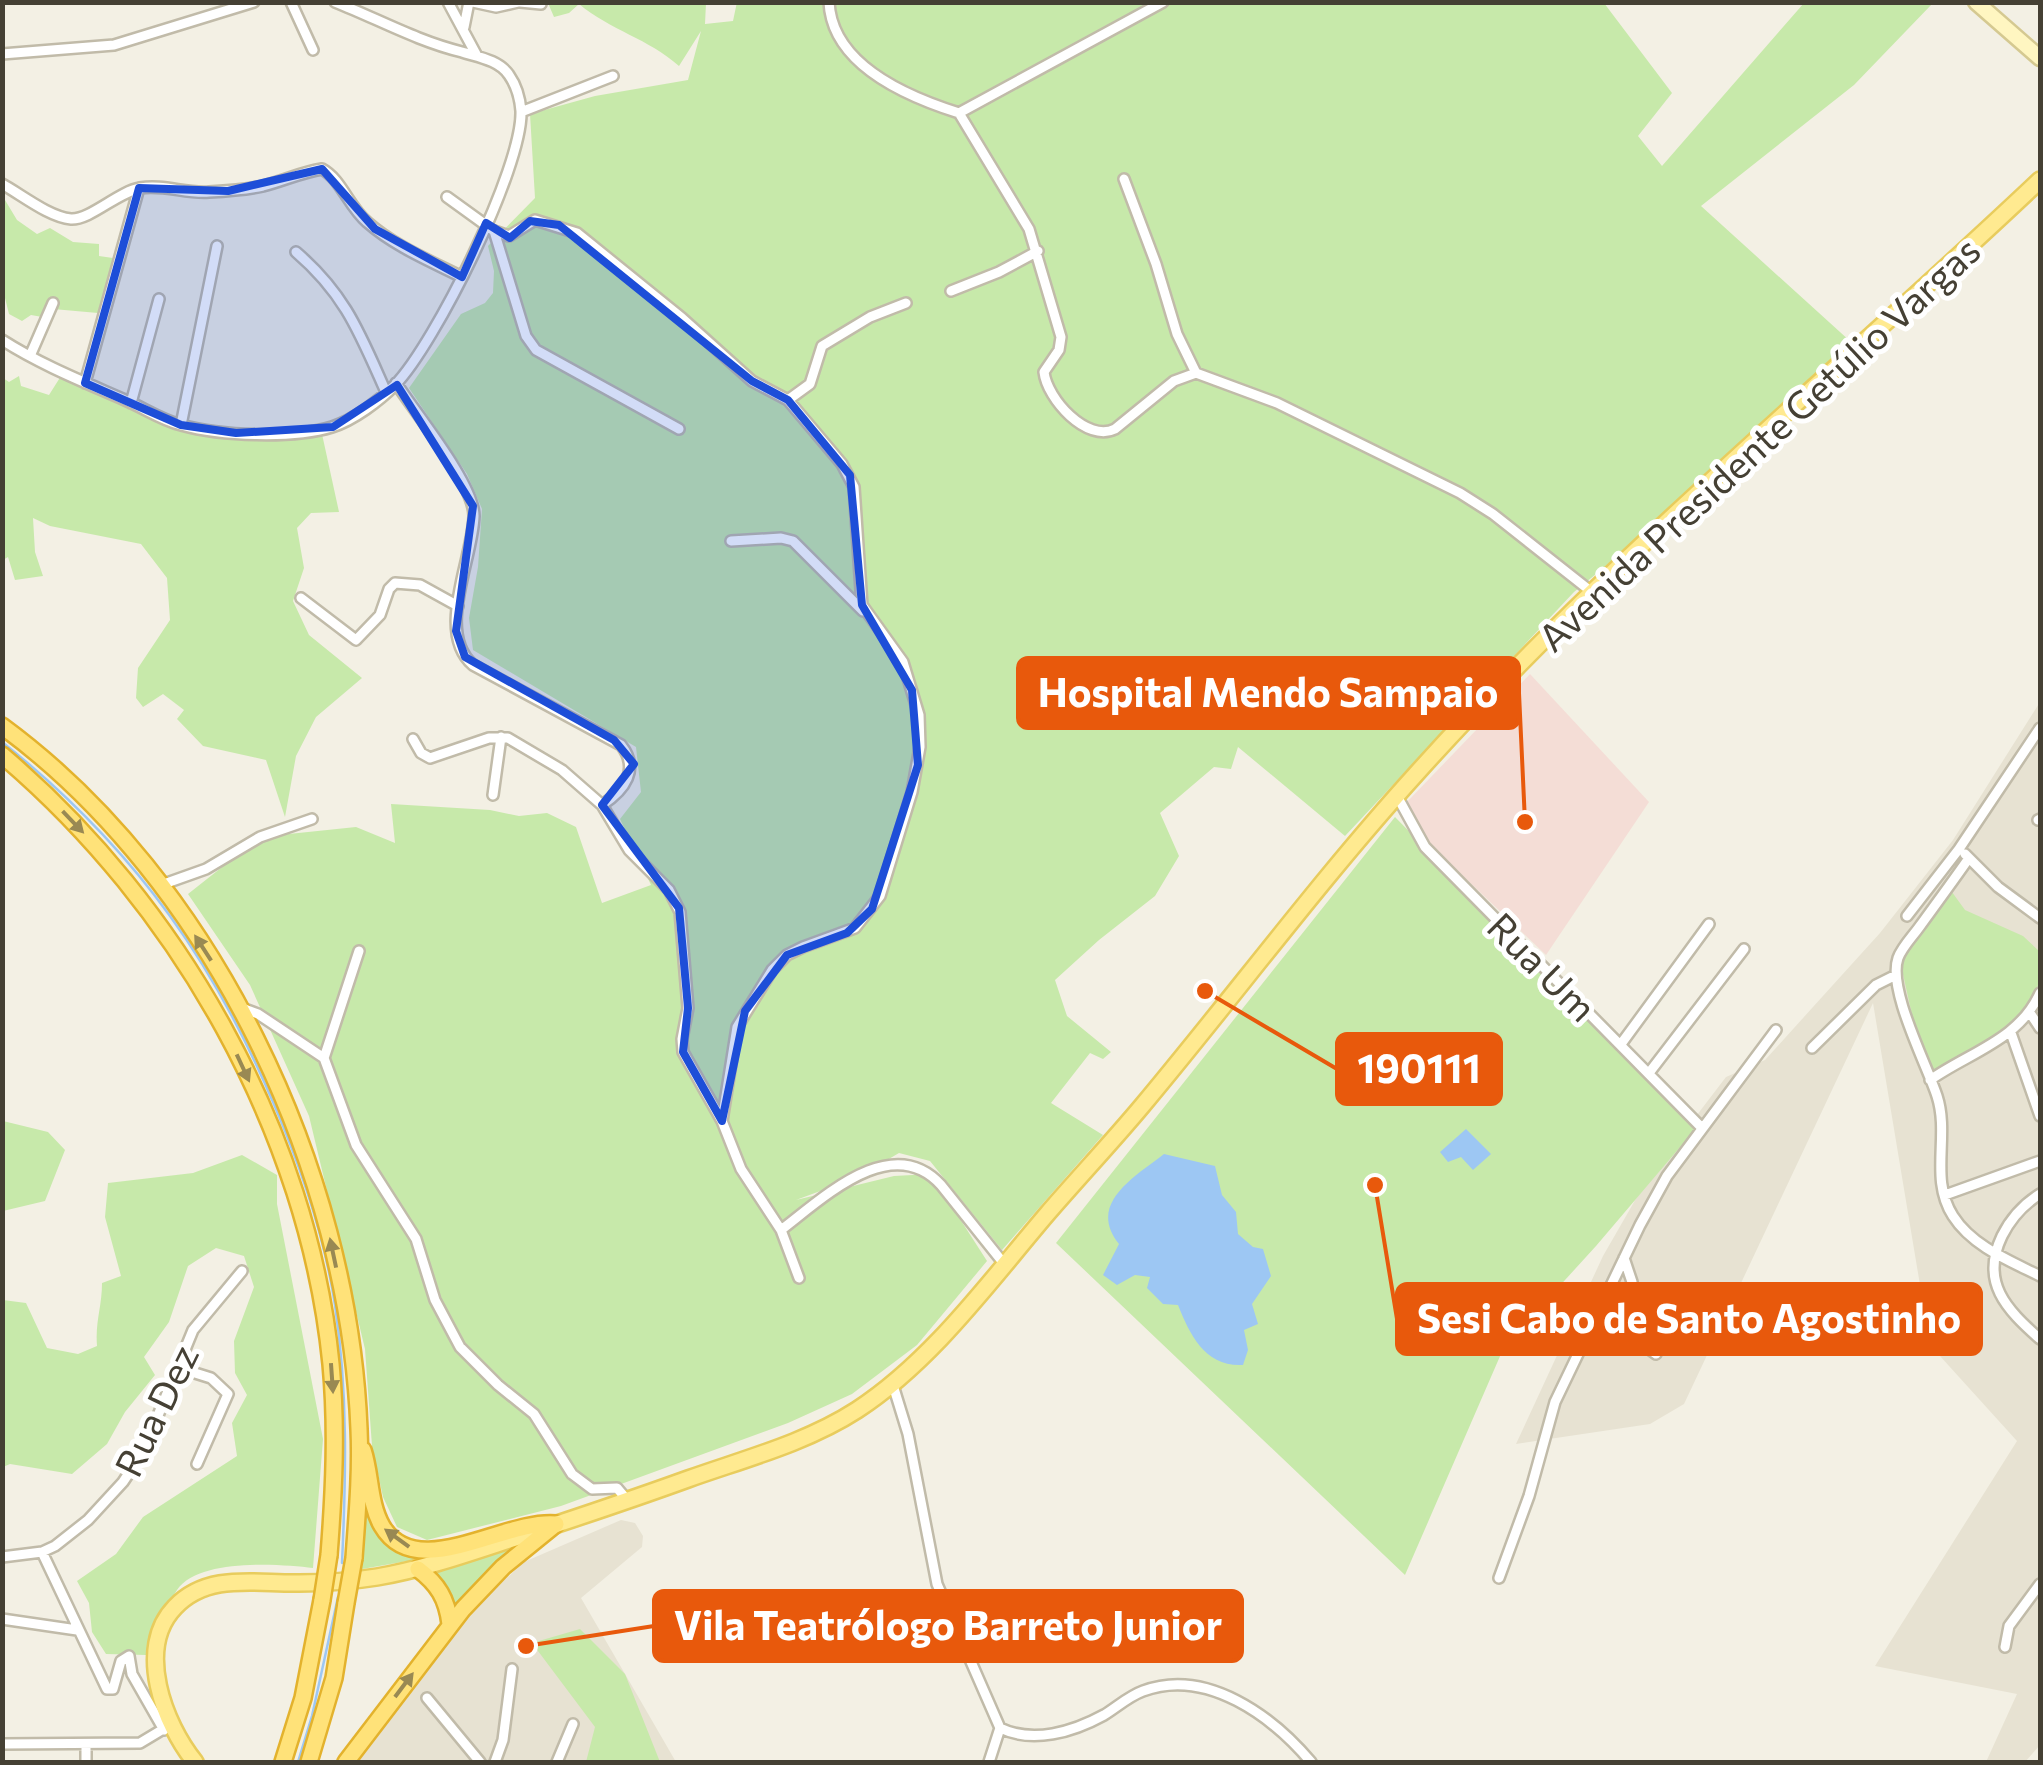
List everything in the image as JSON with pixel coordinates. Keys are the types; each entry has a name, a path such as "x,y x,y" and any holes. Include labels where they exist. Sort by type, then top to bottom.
{"highway":[{"path":"2,726 74,787 161,884 240,1008 279,1090 328,1233 351,1342 359,1435 376,1514 387,1532 402,1544 422,1552 436,1552 526,1524 556,1524"},
{"path":"2,754 100,850 173,942 243,1064 277,1147 316,1268 335,1422 329,1554 303,1698 283,1762"},
{"path":"309,1762 334,1678 354,1558 359,1435"},
{"path":"346,1762 450,1624 503,1567 556,1524"},
{"path":"418,1569 435,1581 446,1601 450,1624"}],"main road":[{"path":"1976,2 2040,58"},
{"name":"Avenida Presidente Getúlio Vargas","path":"188,1758 167,1726 156,1670 156,1644 164,1620 193,1593 221,1583 296,1584 373,1578 418,1569 628,1501 806,1437 856,1410 919,1360 1139,1109 1397,796 1486,698 1593,593 2040,180"}],"street":[{"path":"2,54 114,44 254,2"},
{"path":"291,2 313,50"},
{"path":"2,340 181,425 236,433 308,431 333,426 358,414 396,383 439,320 462,277 508,166 521,112 516,88 504,69 477,56 407,34 335,2"},
{"path":"448,2 477,56"},
{"path":"464,28 471,2 496,7 519,2 541,4"},
{"path":"829,2 832,24 844,47 860,64 932,105 959,114 1029,229 1061,336 1060,350 1044,372 1047,390 1052,399 1089,430 1106,434 1174,381 1196,373 1276,403 1460,493 1494,514 1593,593"},
{"path":"959,114 1164,2"},
{"path":"521,112 612,76"},
{"path":"2,184 73,219 83,218 100,205 138,188 196,194 228,191 322,170 333,175 351,207 375,229 462,277"},
{"path":"1124,179 1177,334 1196,373"},
{"path":"85,382 138,188"},
{"path":"447,197 494,231 509,236 536,220 576,233 682,318 752,381 788,400 853,481 859,590 865,612"},
{"path":"494,231 526,336 536,350 679,429"},
{"path":"181,425 217,246"},
{"path":"951,290 999,272 1038,251"},
{"path":"296,252 316,269 350,312 386,392"},
{"path":"131,402 159,299"},
{"path":"30,356 53,303"},
{"path":"788,400 810,384 822,346 870,317 906,303"},
{"path":"396,383 463,480 473,506 472,537 456,632 469,662 624,748 631,759 631,770 620,789 602,805"},
{"path":"722,1120 738,1027 772,970 803,946 847,933 861,924 880,896 906,821 920,747 919,715 902,662 865,612 793,541 731,541"},
{"path":"301,598 356,640 380,615 390,587 397,582 433,589 458,606"},
{"path":"1907,916 1960,849 2040,728"},
{"path":"494,795 502,737"},
{"path":"412,739 427,757 502,737 543,758 602,805 629,850 669,890 679,908 688,1008 683,1052 722,1120 742,1170 781,1230 799,1278"},
{"name":"Rua Um","path":"1397,796 1425,847 1701,1127"},
{"path":"161,884 206,868 260,837 312,820"},
{"path":"1960,849 1998,887 2040,918"},
{"path":"1968,858 1899,955 1896,975 1913,1037 1939,1104 1939,1165 1945,1195 1956,1220 1994,1253 2040,1276"},
{"path":"1621,1044 1709,924"},
{"path":"1649,1073 1744,949"},
{"path":"359,951 324,1058 356,1146 416,1239 435,1300 460,1347 534,1414 572,1474 592,1488 617,1488 628,1501"},
{"path":"1812,1048 1870,990 1896,975"},
{"path":"1930,1080 2011,1034 2030,1013 2040,993"},
{"path":"240,1008 258,1014 324,1058"},
{"path":"2030,1013 2040,1028"},
{"path":"1500,1578 1530,1496 1555,1402 1624,1258 1663,1184 1701,1127 1776,1030"},
{"path":"2011,1034 2040,1116"},
{"path":"1945,1195 2040,1161"},
{"path":"781,1230 809,1206 849,1181 887,1164 904,1163 931,1174 1004,1265"},
{"path":"2040,1194 2011,1220 1994,1253 1993,1274 2003,1298 2040,1338"},
{"path":"1624,1258 1632,1282 1638,1336 1656,1354"},
{"name":"Rua Dez","path":"2,1557 42,1552 64,1540 123,1482 138,1461 198,1323 242,1271"},
{"path":"179,1368 211,1378 228,1394 197,1464"},
{"path":"892,1382 908,1434 937,1584 1000,1728 988,1762"},
{"path":"2,1744 140,1743 167,1726 132,1674 129,1656 122,1660 111,1690 107,1689 42,1552"},
{"path":"2005,1647 2009,1626 2040,1588"},
{"path":"2,1619 78,1630"},
{"path":"495,1762 503,1740 512,1669"},
{"path":"1000,1728 1022,1736 1058,1732 1090,1721 1150,1688 1186,1686 1236,1700 1264,1716 1284,1731 1311,1762"},
{"path":"428,1698 480,1762"},
{"path":"556,1762 573,1724"},
{"path":"86,1744 86,1762"}],"highlighted area":[{"path":"322,169 375,229 462,277 486,223 510,238 530,221 559,225 752,381 788,400 850,475 862,605 912,690 918,765 872,909 847,933 787,955 745,1011 722,1121 683,1052 688,1008 679,908 602,805 634,764 614,740 465,657 456,631 473,506 397,385 333,427 236,433 181,425 85,383 139,188 228,191"}],"shaded area":[{"path":"1530,674 1649,802 1546,955 1424,839 1405,804"},
{"path":"2040,702 2040,1745 2025,1762 1986,1762 2017,1694 1875,1666 2017,1441 1930,1345 1873,1003 1684,1404 1650,1424 1516,1444 1603,1256 1645,1183 1726,1077 1765,1060 1880,933 1953,840"},
{"path":"621,1520 635,1523 643,1536 642,1547 581,1598 676,1762 357,1762 464,1618 524,1562"}],"green space":[{"path":"737,2 1604,3 1672,93 1638,136 1662,166 1804,3 1933,3 1854,85 1701,206 1851,342 1635,542 1574,592 1345,836 1238,747 1231,769 1214,767 1160,813 1179,856 1155,896 1055,980 1067,1016 1111,1052 1103,1059 1090,1053 1051,1103 1103,1135 1002,1250 930,1161 899,1153 858,1177 796,1200 894,1176 931,1174 987,1261 917,1345 852,1394 788,1423 561,1506 427,1540 397,1527 383,1497 372,1446 365,1349 309,1116 250,985 188,894 260,837 356,827 395,843 391,804 490,810 519,816 547,813 576,827 602,903 651,885 620,819 641,792 636,747 473,650 469,618 482,509 467,474 409,388 461,314 485,303 493,293 494,271 488,246 535,198 530,114 595,96 688,80 701,31 679,66 579,4 569,13 554,17 548,3 706,3 705,24 733,21"},
{"path":"5,200 17,220 37,234 50,228 73,242 99,244 99,256 113,258 98,313 53,309 48,318 31,315 22,321 9,314 3,290"},
{"path":"19,376 21,386 49,395 61,376 179,431 239,437 322,434 339,512 311,513 297,528 304,568 293,601 309,635 362,678 316,717 296,756 285,817 266,760 203,746 177,719 184,710 163,694 143,707 136,698 138,668 170,620 167,578 141,544 50,526 33,518 35,552 43,576 15,580 8,557 3,560 3,378 9,382"},
{"path":"1395,817 1698,1126 1504,1347 1405,1575 1056,1243"},
{"path":"1949,888 1965,910 2023,936 2040,952 2040,978 2031,1009 1932,1078 1918,1042 1899,956"},
{"path":"3,1121 48,1132 65,1150 45,1201 3,1211"},
{"path":"242,1155 277,1175 277,1204 323,1439 313,1568 241,1566 203,1572 177,1590 146,1655 106,1654 92,1632 89,1603 77,1581 116,1554 143,1517 237,1456 232,1423 247,1395 235,1373 234,1341 254,1287 244,1256 216,1248 188,1266 169,1322 144,1357 155,1375 125,1412 107,1444 72,1474 10,1464 3,1467 3,1300 26,1303 47,1348 78,1354 97,1346 102,1283 121,1276 105,1217 108,1183 193,1173"},
{"path":"367,1486 380,1533 436,1556 362,1569"},
{"path":"523,1543 454,1608 446,1587 434,1573"},
{"path":"580,1629 625,1674 660,1762 586,1762 595,1727 532,1643"}],"water":[{"path":"1466,1129 1491,1154 1473,1170 1461,1157 1448,1162 1440,1152"},
{"path":"1164,1154 1215,1166 1222,1195 1236,1212 1238,1234 1253,1247 1263,1249 1271,1276 1252,1304 1258,1324 1244,1330 1248,1350 1243,1365 1218,1361 1209,1355 1194,1338 1178,1305 1163,1304 1147,1288 1150,1277 1135,1275 1117,1285 1103,1275 1119,1244 1110,1230 1111,1204 1128,1182"}],"waterway":[{"path":"2,742 92,823 170,916 224,1002 273,1102 312,1206 335,1305 345,1434 342,1563"},
{"path":"298,1762 338,1597"}],"place":[{"name":"Hospital Mendo Sampaio","path":"1525,822"},
{"name":"190111","path":"1205,991"},
{"name":"Sesi Cabo de Santo Agostinho","path":"1375,1185"},
{"name":"Vila Teatrólogo Barreto Junior","path":"526,1646"}]}
